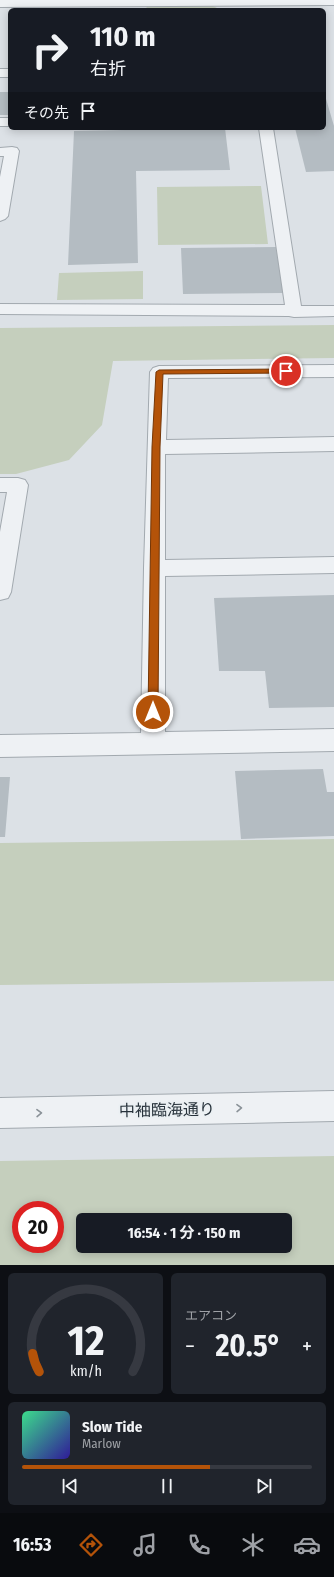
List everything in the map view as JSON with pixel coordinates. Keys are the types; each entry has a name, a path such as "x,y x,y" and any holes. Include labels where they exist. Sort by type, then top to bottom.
{"street":[{"path":"0,3 137,6 246,4 334,0"},
{"path":"266,130 294,312"},
{"path":"0,152 12,151 0,216"},
{"path":"0,309 294,312 334,311"},
{"path":"153,743 154,568 159,372 334,371"},
{"path":"156,447 334,444"},
{"path":"0,485 18,485 0,592"},
{"path":"154,568 334,565"},
{"path":"0,746 334,740"},
{"name":"中袖臨海通り","path":"0,1113 334,1106"}],"green space":[{"path":"146,5 213,6 217,8 147,8"},
{"path":"261,186 268,244 158,245 157,187"},
{"path":"143,271 143,299 57,300 59,273"},
{"path":"334,325 334,358 113,361 102,425 69,460 16,474 0,474 0,328"},
{"path":"334,839 334,981 0,985 0,843"},
{"path":"334,1156 334,1265 0,1265 0,1161"}],"building":[{"path":"0,92 8,92 8,115 0,115"},
{"path":"326,99 334,126 334,171 306,172 296,130 326,130"},
{"path":"225,130 230,170 136,171 138,263 68,265 74,131"},
{"path":"276,247 283,293 183,294 181,248"},
{"path":"334,595 334,707 269,708 265,671 219,671 214,598"},
{"path":"323,769 327,792 334,792 334,836 241,839 235,771"},
{"path":"0,777 10,777 5,837 0,837"}],"route":[{"path":"153,712 156,447 159,372 286,371"}]}
